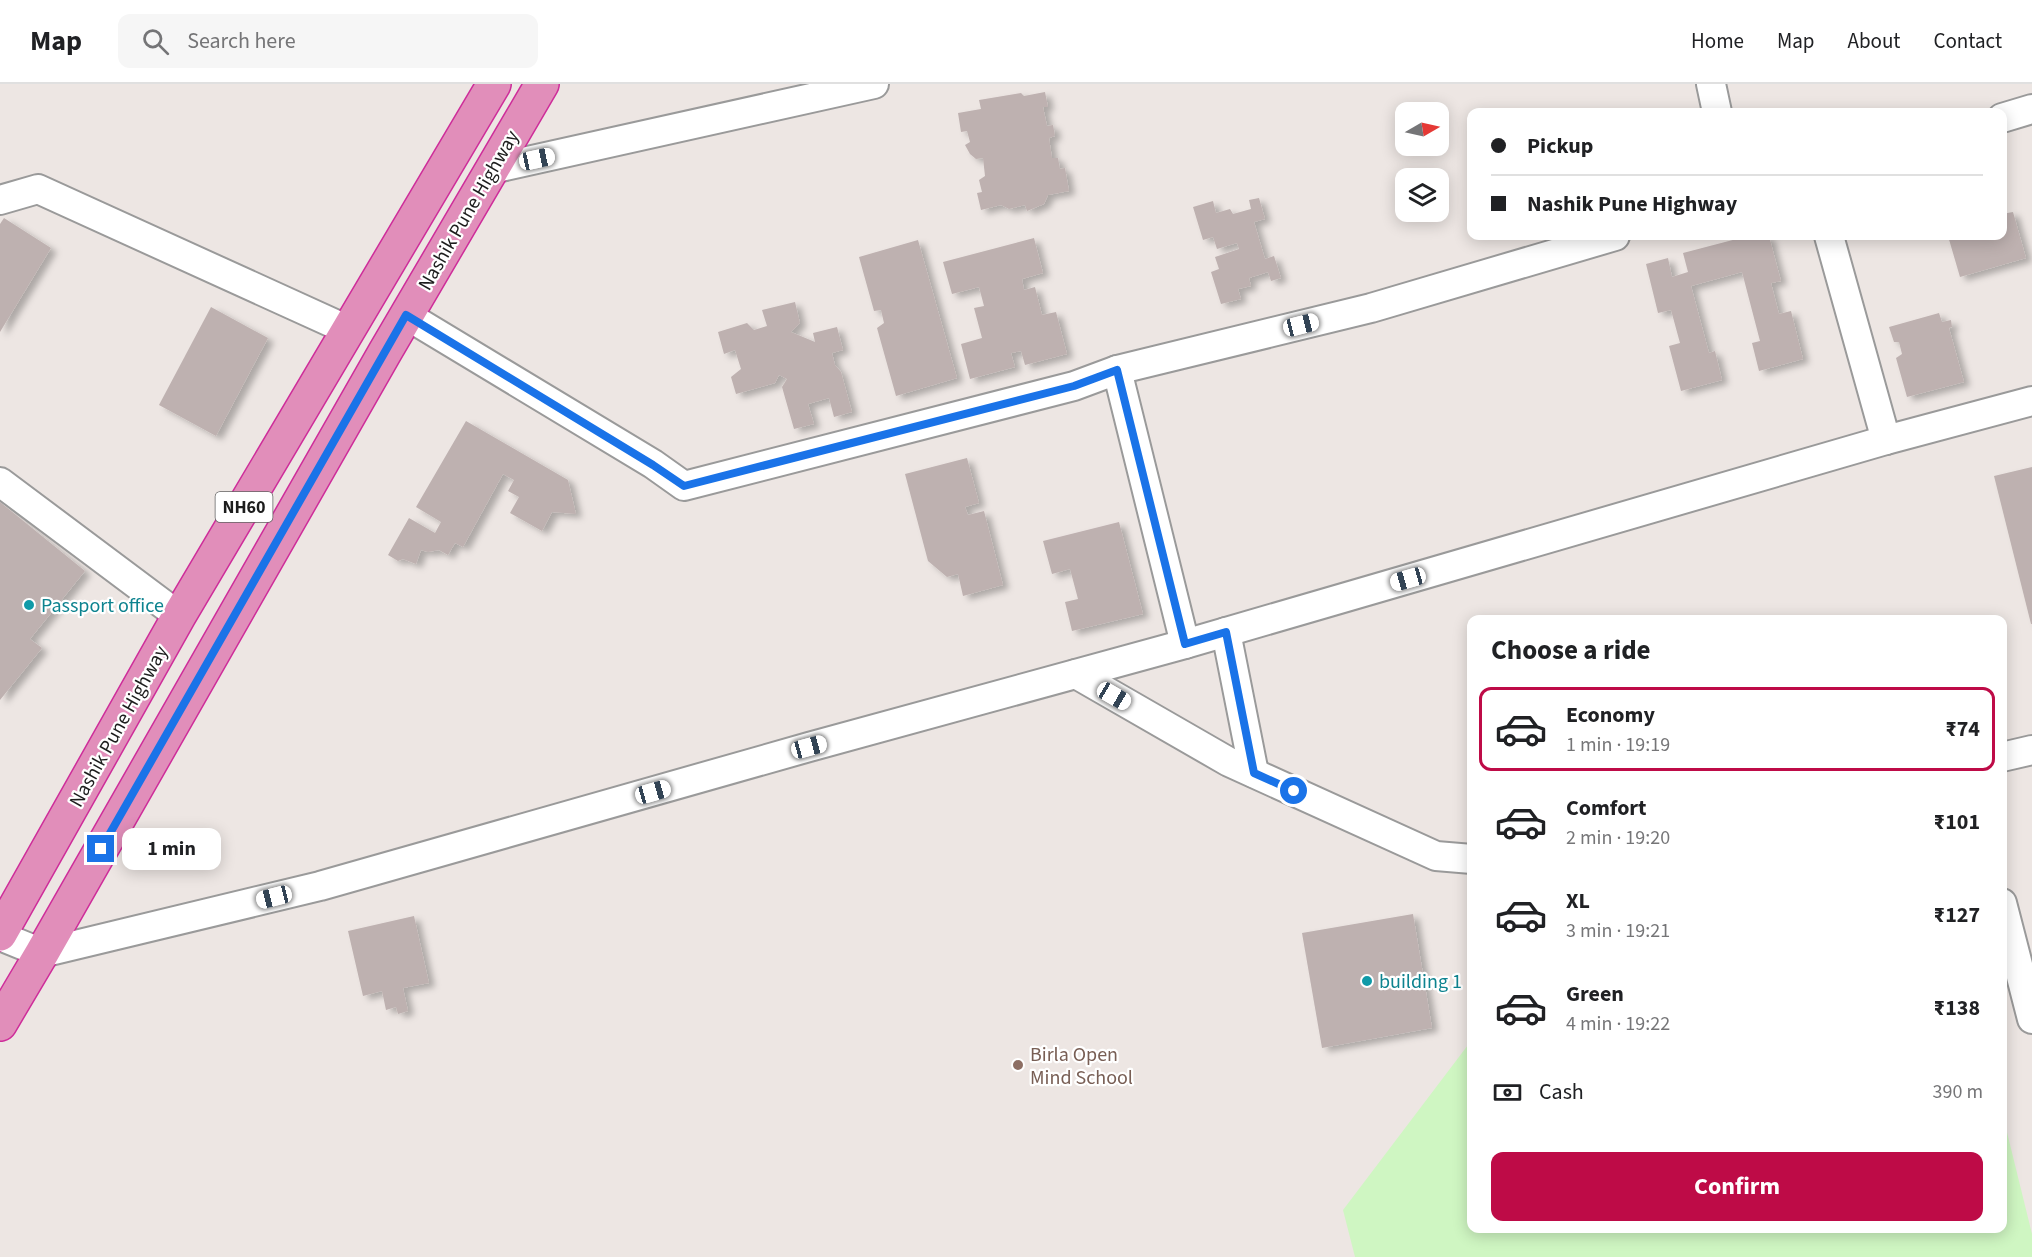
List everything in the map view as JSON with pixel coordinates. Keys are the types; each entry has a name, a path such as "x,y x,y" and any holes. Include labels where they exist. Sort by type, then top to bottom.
{"highway":[{"name":"Nashik Pune Highway","path":"0,935 179,616 494,84"},
{"name":"Nashik Pune Highway","path":"0,1024 406,315 542,84"}],"street":[{"path":"492,169 874,84"},
{"path":"1711,84 1716,108"},
{"path":"2007,116 2032,109"},
{"path":"0,200 38,189 348,330"},
{"path":"406,315 684,486 1074,386 1117,370 1371,308 1601,240"},
{"path":"1830,240 1886,441"},
{"path":"1117,370 1185,644"},
{"path":"0,935 42,953 320,886 1185,644 1886,441 2032,401"},
{"path":"0,482 179,616"},
{"path":"1226,632 1254,773"},
{"path":"1076,674 1229,762 1436,856 1467,859"},
{"path":"2007,756 2032,750"},
{"path":"2007,922 2032,1019"}],"green space":[{"path":"1467,1046 1467,1233 2007,1233 2007,1132 2032,1234 2032,1257 1355,1257 1343,1210"}],"building":[{"path":"1045,92 1048,107 1043,107 1047,126 1053,125 1055,136 1049,138 1052,158 1058,158 1060,169 1065,168 1069,191 1048,195 1044,204 1027,211 1025,205 1009,209 1001,205 981,210 977,193 982,192 979,180 985,176 983,158 976,159 965,145 970,142 967,131 961,132 958,113 981,109 979,100 1021,93 1024,96"},
{"path":"1259,198 1265,219 1254,222 1265,259 1274,256 1281,278 1271,281 1268,272 1249,278 1251,286 1238,289 1241,299 1221,304 1211,272 1219,269 1215,257 1239,249 1237,243 1217,249 1213,237 1203,240 1193,207 1213,201 1216,213 1230,209 1233,214 1251,209 1249,200"},
{"path":"2013,212 2026,258 1960,277 1949,240 2007,240 2007,213"},
{"path":"4,218 51,248 0,332 0,224"},
{"path":"1034,238 1043,273 1022,279 1024,290 1035,287 1042,315 1056,312 1067,354 1025,365 1021,351 1011,353 1015,367 970,379 961,344 982,338 974,308 984,306 979,287 952,294 943,262"},
{"path":"918,240 957,378 896,396 877,328 884,323 881,310 874,311 859,257"},
{"path":"1733,240 1770,240 1781,281 1771,283 1779,314 1791,311 1803,359 1759,371 1752,343 1760,341 1742,272 1691,286 1709,353 1715,351 1722,380 1681,391 1669,346 1680,343 1671,310 1658,313 1646,264 1668,258 1672,277 1688,272 1683,253"},
{"path":"795,302 800,323 791,332 815,342 813,333 837,327 843,350 832,353 835,365 841,372 852,412 834,417 829,398 808,404 814,424 794,429 782,387 787,379 779,375 775,383 736,394 731,377 741,369 735,350 724,354 718,332 747,323 754,330 767,326 762,310"},
{"path":"211,307 268,338 216,436 159,405"},
{"path":"1939,313 1942,322 1951,320 1952,327 1949,328 1964,382 1907,397 1896,358 1902,354 1899,342 1894,342 1889,327"},
{"path":"466,421 568,480 576,514 552,512 542,531 510,513 519,497 508,491 514,480 503,474 463,547 455,543 448,555 439,550 428,552 421,550 416,564 403,559 398,561 388,555 409,518 435,533 441,522 416,507"},
{"path":"967,458 979,503 965,507 968,515 984,511 1003,585 963,596 958,574 947,577 928,561 905,474"},
{"path":"2032,467 2032,624 2031,624 1994,476"},
{"name":"Passport office","path":"0,502 85,571 30,639 42,648 0,700"},
{"path":"1119,522 1143,614 1072,631 1065,602 1078,599 1070,569 1052,574 1043,541"},
{"name":"building 1","path":"1413,914 1432,1028 1322,1048 1302,933"},
{"path":"414,916 429,983 403,988 408,1011 398,1014 396,1007 386,1010 382,991 363,996 348,931"}],"place":[{"name":"Passport office","path":"29,605"},
{"name":"building 1","path":"1367,981"},
{"name":"Birla Open Mind School","path":"1018,1065"}],"route":[{"path":"101,849 406,315 684,486 1074,386 1117,370 1185,644 1226,632 1254,773 1294,791"}]}
